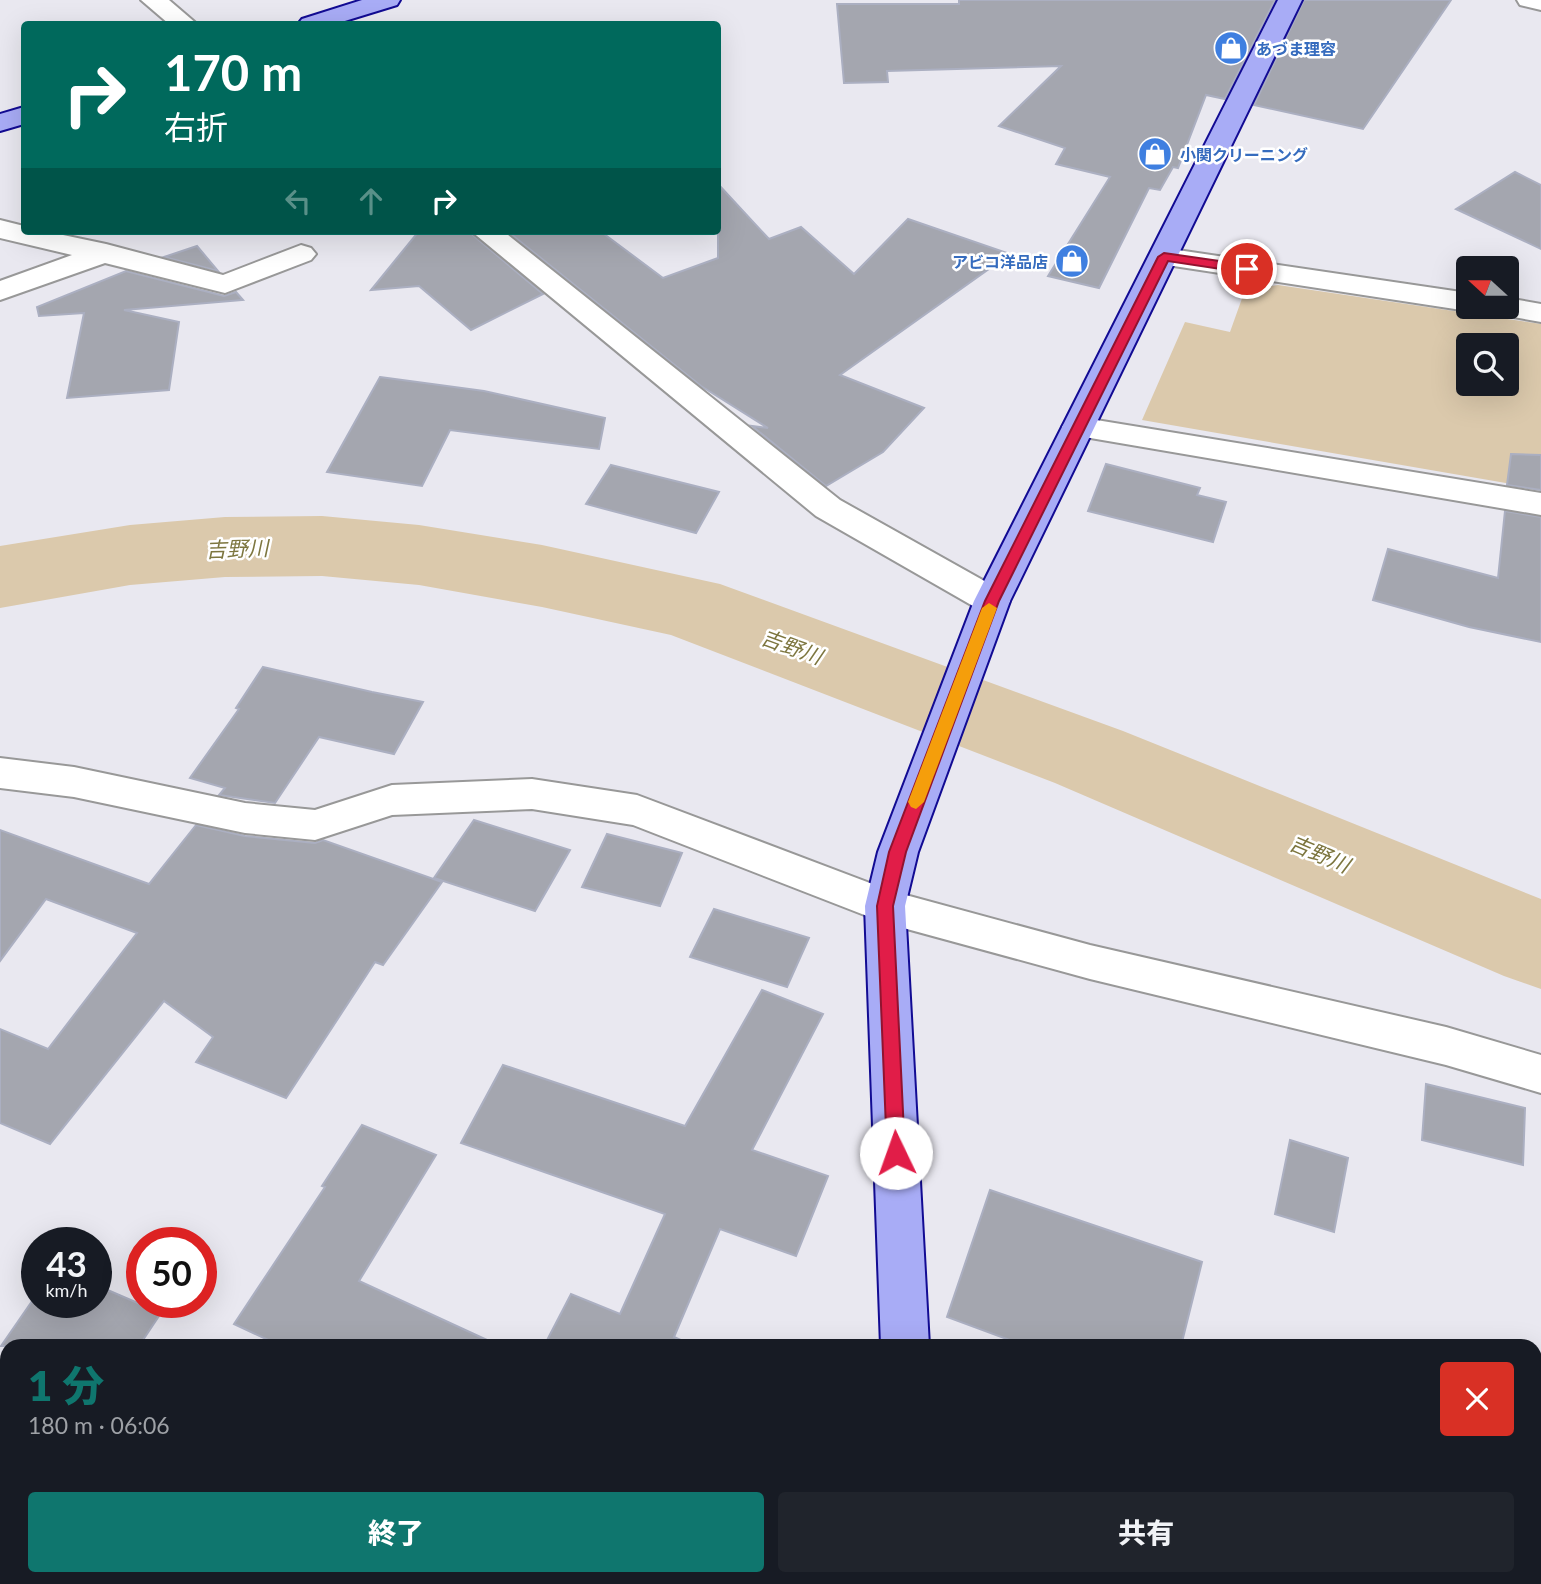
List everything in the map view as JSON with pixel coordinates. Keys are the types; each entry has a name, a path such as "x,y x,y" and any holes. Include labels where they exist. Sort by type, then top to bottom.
{"main road":[{"path":"322,21 388,0"},
{"path":"905,1339 885,906 898,852 992,601 1290,0"},
{"path":"0,123 21,116"}],"street":[{"path":"153,0 180,21"},
{"path":"1529,0 1541,3"},
{"path":"0,229 21,234"},
{"path":"26,235 225,284 301,254"},
{"path":"490,235 731,426 828,508 992,601"},
{"path":"0,291 106,253"},
{"path":"1164,257 1456,300"},
{"path":"1519,310 1541,313"},
{"path":"1078,427 1541,504"},
{"path":"0,772 74,782 245,818 315,825 392,800 532,794 637,810 885,906 1090,962 1446,1046 1541,1074"}],"shaded area":[{"path":"1278,285 1456,311 1456,319 1507,319 1541,324 1541,489 1142,420 1185,322 1230,332 1245,290"}],"building":[{"path":"959,0 1275,0 1225,99 1206,95 1178,168 1173,167 1160,190 1149,188 1099,288 1048,276 1110,177 1056,164 1065,148 999,126 1061,66 887,71 888,82 844,83 837,4 959,4"},
{"path":"1304,0 1451,0 1363,129 1254,105"},
{"path":"1515,172 1541,185 1541,249 1456,209"},
{"path":"721,187 769,239 801,227 854,274 908,219 1010,254 840,375 924,408 883,452 826,486 752,426 768,428 701,386 512,235 605,235 663,278 718,258"},
{"path":"416,235 473,235 543,294 471,330 419,286 371,290"},
{"path":"197,246 218,271 164,257"},
{"path":"126,271 224,296 236,292 243,300 124,310 179,322 169,390 67,398 84,313 39,316 37,307"},
{"path":"380,377 484,391 605,418 599,449 450,430 422,486 327,472"},
{"path":"1511,454 1541,455 1541,490 1507,485"},
{"path":"1106,464 1200,488 1197,495 1226,502 1213,542 1088,511"},
{"path":"611,465 719,492 696,533 586,504"},
{"path":"1505,511 1541,517 1541,642 1469,627 1373,600 1388,549 1498,578"},
{"path":"263,667 423,702 394,754 319,737 275,803 219,795 225,788 190,778 239,709 236,708"},
{"path":"474,820 570,850 535,911 434,878"},
{"path":"196,825 245,836 315,843 323,840 442,882 383,965 375,962 286,1098 196,1062 213,1037 164,1001 50,1144 0,1123 0,1029 48,1049 137,933 46,899 0,961 0,830 149,884"},
{"path":"607,834 682,853 660,906 582,887"},
{"path":"714,909 809,938 787,987 690,957"},
{"path":"762,990 823,1014 752,1150 828,1176 796,1256 720,1229 674,1337 678,1339 548,1339 571,1294 620,1314 665,1214 461,1143 503,1065 685,1126"},
{"path":"1426,1084 1525,1108 1523,1165 1422,1140"},
{"path":"362,1125 436,1155 359,1281 485,1339 266,1339 234,1324 325,1187 322,1186"},
{"path":"1290,1140 1348,1158 1334,1232 1275,1214"},
{"path":"990,1190 1202,1262 1183,1339 1007,1339 947,1317"},
{"path":"112,1292 126,1298 126,1318 158,1318 144,1339 6,1339 21,1317 112,1318"}],"waterway":[{"name":"吉野川","path":"0,577 130,555 225,547 322,546 419,555 542,576 688,607 1089,757 1541,945"}],"slow traffic":[{"path":"916,802 989,608"}],"place":[{"name":"あづま理容","path":"1231,48"},
{"name":"小関クリーニング","path":"1155,154"},
{"name":"アビコ洋品店","path":"1072,261"}],"route":[{"path":"896,1153 885,906 898,852 992,601 1164,257 1247,269"}]}
